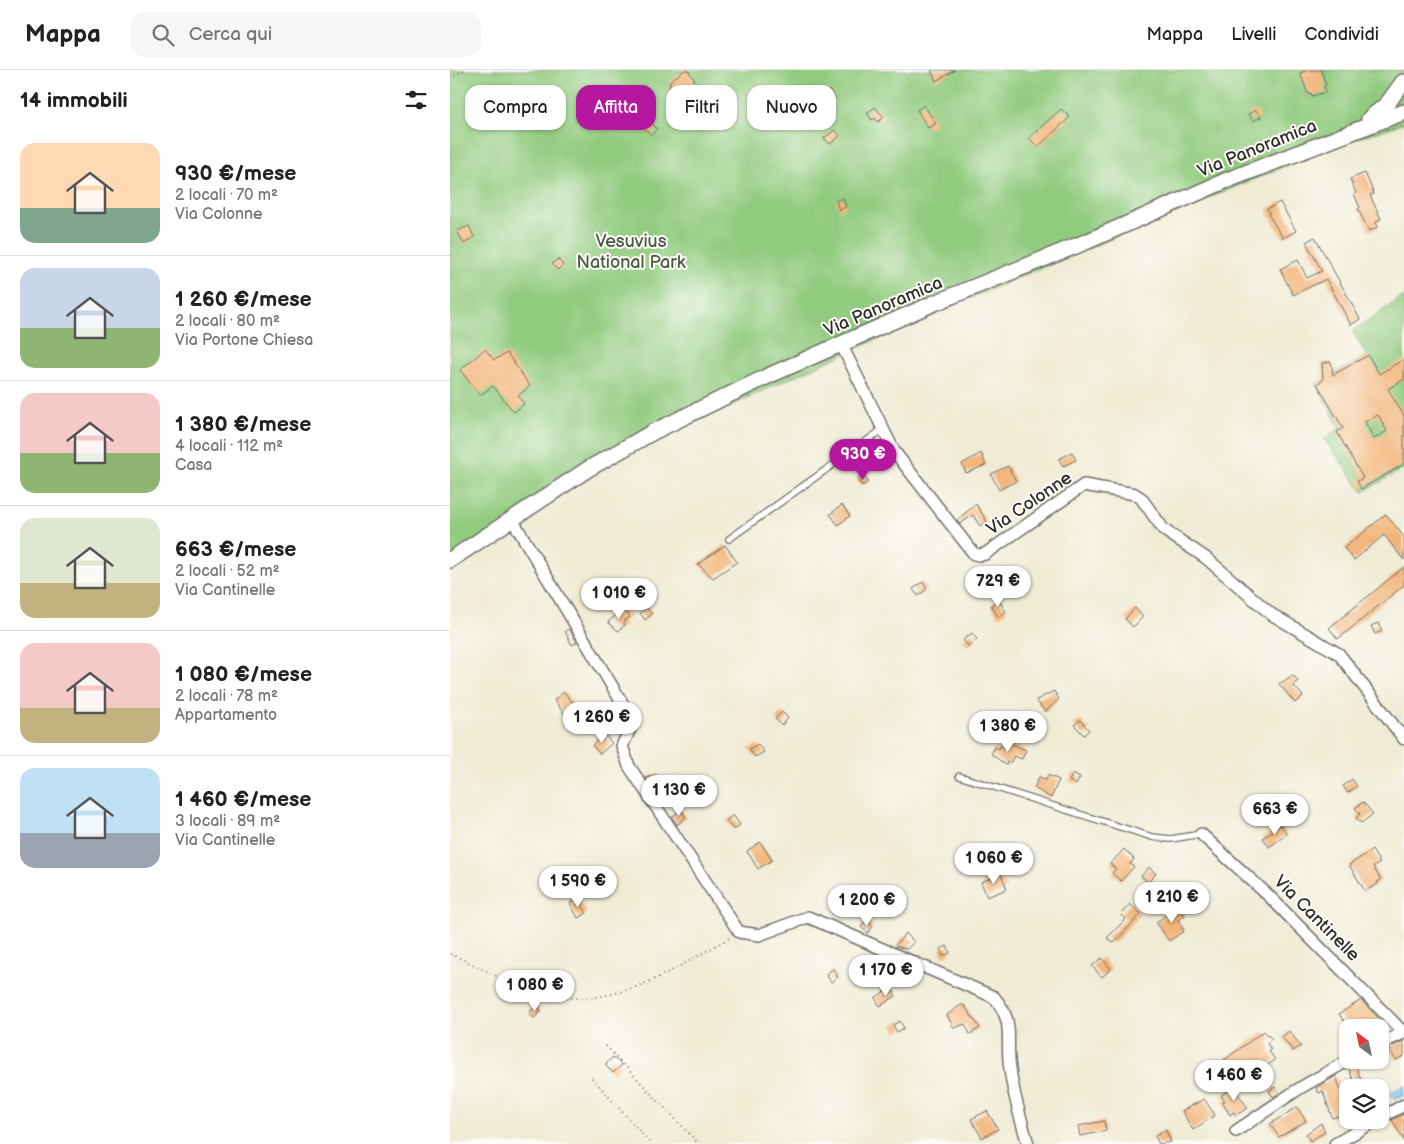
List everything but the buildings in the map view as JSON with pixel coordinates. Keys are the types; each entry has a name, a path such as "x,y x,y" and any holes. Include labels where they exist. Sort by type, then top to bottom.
{"street":[{"name":"Via Panoramica","path":"1353,130 1387,104 1404,79"},
{"name":"Via Panoramica","path":"450,560 588,469 653,432 768,376 1225,181 1353,130 1404,112"},
{"name":"Via Panoramica","path":"1353,130 1404,121"},
{"name":"Via Colonne","path":"841,344 894,451 974,554 978,556 985,554 1084,485 1135,494 1141,498 1164,530 1206,558 1271,614 1339,654 1404,739"},
{"path":"512,519 627,711 630,729 622,746 629,766 739,932 759,934 808,918 994,997 1005,1010 1009,1030 1010,1068 1028,1144"},
{"name":"Via Cantinelle","path":"1201,834 1296,923 1404,1033 1389,1040"},
{"path":"1236,1131 1306,1084 1339,1066"},
{"path":"1389,1113 1404,1105"},
{"path":"1335,1144 1361,1129"}],"lane":[{"path":"729,538 883,429"},
{"path":"958,776 1152,837 1171,839 1201,834"}],"path":[{"path":"450,78 464,70"},
{"path":"450,954 520,986 568,998 606,997 646,985 739,932"},
{"path":"606,1046 699,1144"},
{"path":"592,1078 651,1144"}],"green space":[{"name":"Vesuvius National Park","path":"450,70 1404,70 1404,123 1338,144 945,308 619,456 561,493 450,571"},
{"path":"1404,296 1404,468 1363,492 1324,439 1340,428 1316,384 1367,356 1352,331"}],"water":[{"path":"1404,1085 1404,1095 1395,1100 1391,1092"}]}
